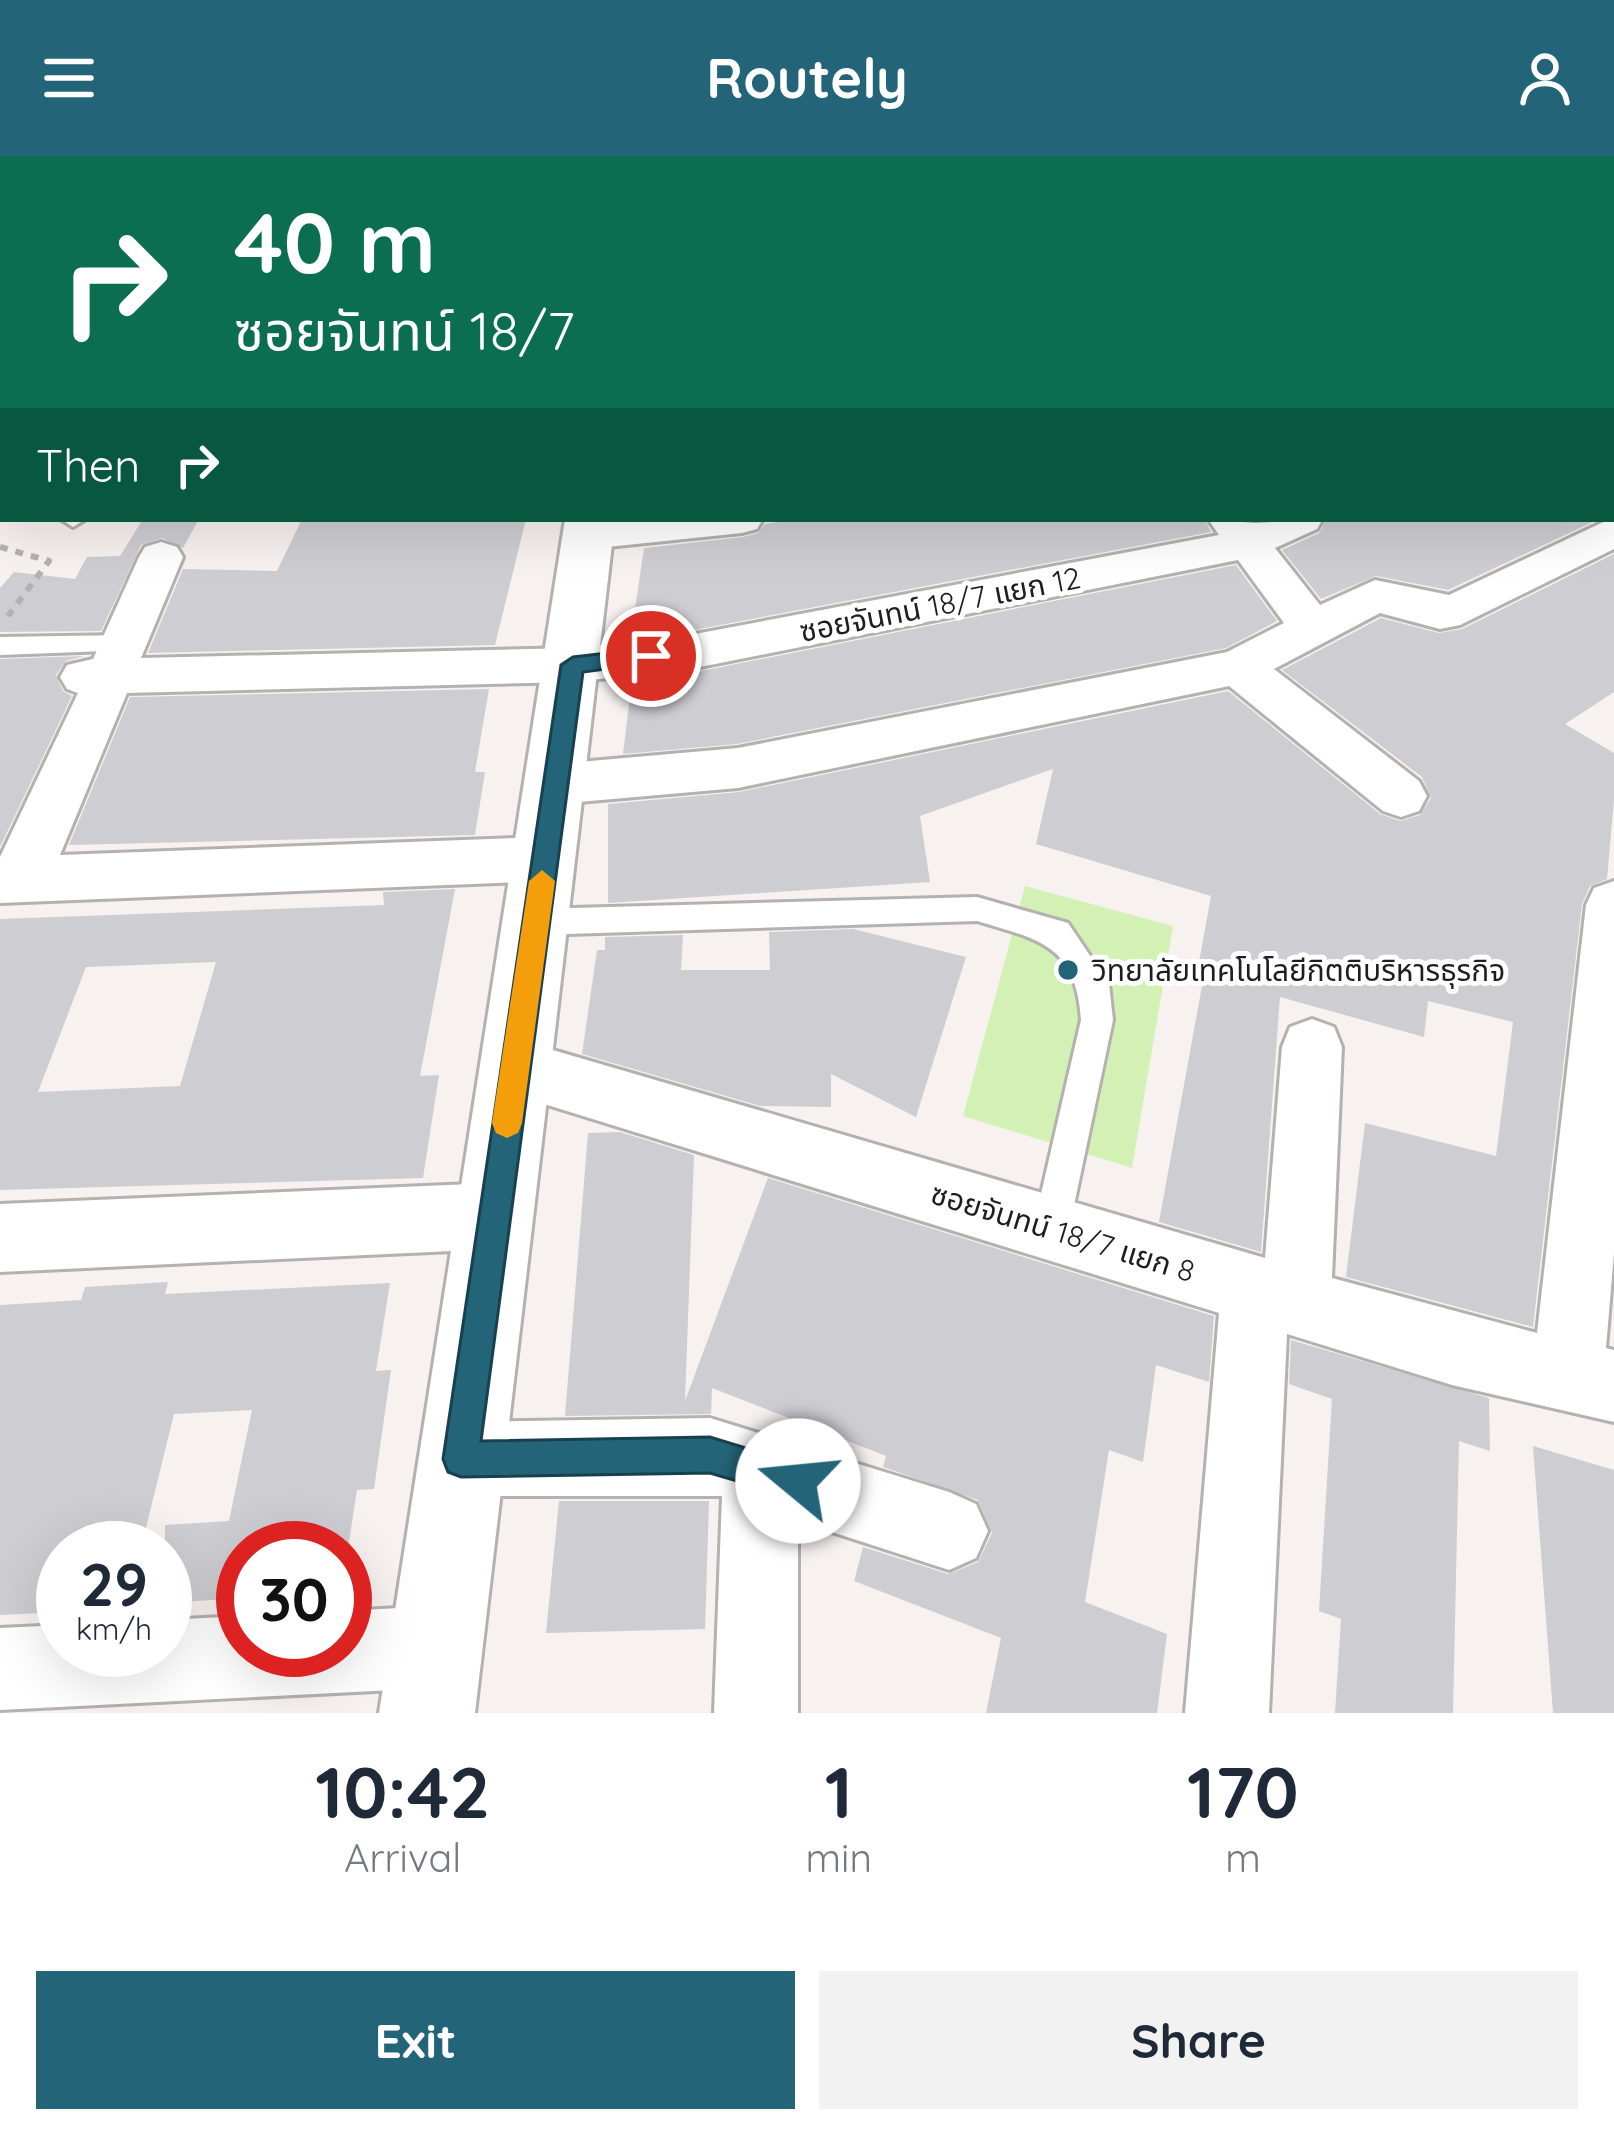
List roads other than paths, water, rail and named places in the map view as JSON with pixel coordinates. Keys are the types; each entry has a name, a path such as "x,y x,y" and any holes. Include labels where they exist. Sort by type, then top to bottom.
{"street":[{"path":"0,1669 430,1680 589,527 685,522"},
{"name":"ซอยจันทน์ 18/7 แยก 12","path":"107,666 573,665 729,646 1286,522"},
{"path":"1238,531 1312,626"},
{"path":"556,784 739,768 1238,667 1376,596 1440,613 1460,609 1614,531"},
{"path":"161,556 11,880 541,891"},
{"path":"1238,667 1401,796"},
{"path":"1591,1381 1614,905"},
{"path":"1227,1713 1276,1296 1312,1047"},
{"name":"ซอยจันทน์ 18/7 แยก 8","path":"515,1066 1276,1296 1591,1381"},
{"path":"0,1238 494,1216"},
{"path":"461,1459 680,1454 760,1468 949,1532"},
{"path":"756,1713 760,1468"}],"lane":[{"path":"0,646 107,666"},
{"path":"541,891 977,909 1057,932 1094,984 1097,1020 1051,1229"}],"place":[{"name":"วิทยาลัยเทคโนโลยีกิตติบริหารธุรกิจ","path":"1068,970"}]}
